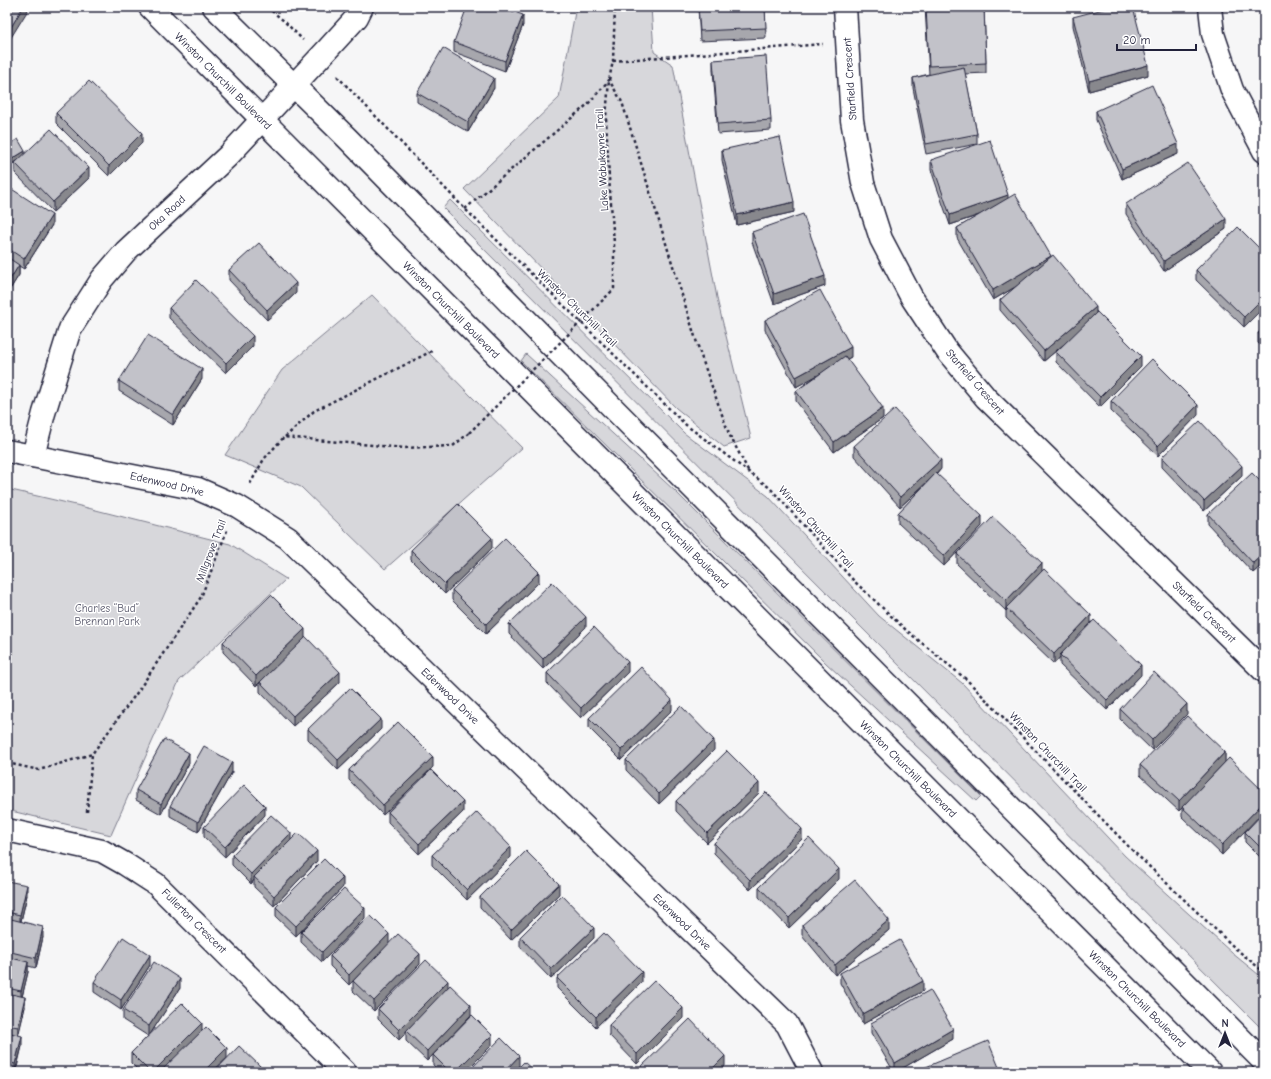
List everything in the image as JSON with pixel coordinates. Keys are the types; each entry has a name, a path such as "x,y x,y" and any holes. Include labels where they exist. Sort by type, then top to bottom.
{"street":[{"name":"Winston Churchill Boulevard","path":"150,7 1210,1072"},
{"path":"214,7 1264,1062"},
{"name":"Oka Road","path":"33,456 44,413 70,329 102,278 126,251 228,156 357,17 362,7"},
{"name":"Starfield Crescent","path":"845,7 852,120 863,183 882,238 912,298 947,350 986,398 1264,671"},
{"path":"1210,7 1213,34 1232,90 1264,151"},
{"name":"Edenwood Drive","path":"7,451 198,489 237,506 288,538 787,1024 812,1072"},
{"name":"Fullerton Crescent","path":"7,830 102,852 125,864 156,884 345,1072"}],"path":[{"path":"267,7 284,21"},
{"name":"Lake Wabukayne Trail","path":"284,437 404,448 453,446 469,433 614,289 614,243 606,118 608,80 613,61 615,7"},
{"path":"613,61 847,42"},
{"path":"465,209 588,104 608,80 622,102 701,356 730,434 749,473"},
{"name":"Winston Churchill Trail","path":"354,94 465,209 686,425 770,488 854,581 906,630 967,680 1133,852 1235,948 1264,972"},
{"name":"Millgrove Trail","path":"92,754 136,694 201,597 237,506 264,459 284,437 314,411 432,351"},
{"path":"7,763 39,770 92,754 87,812"}],"green space":[{"path":"576,7 651,7 654,52 673,65 718,303 751,438 724,447 676,408 464,189 559,98"},
{"path":"450,200 684,433 768,496 879,616 962,683 1125,856 1232,953 1264,979 1264,1031 443,208"},
{"path":"372,295 522,448 385,569 301,487 225,455 282,370"},
{"path":"526,354 675,491 981,796 976,801 826,663 521,361"},
{"name":"Charles “Bud” Brennan Park","path":"7,489 230,544 286,579 179,681 111,835 7,810"}],"building":[{"path":"7,7 23,7 7,34"},
{"path":"467,7 500,7 523,15 505,61 454,42"},
{"path":"698,7 765,7 766,28 700,31"},
{"path":"926,7 984,7 986,63 929,66"},
{"path":"1111,7 1133,7 1148,65 1089,81 1073,17"},
{"path":"443,48 494,78 468,122 417,93"},
{"path":"766,56 771,120 718,124 713,60"},
{"path":"964,67 977,134 926,144 913,78"},
{"path":"89,81 142,133 109,166 56,113"},
{"path":"1152,85 1178,144 1122,169 1096,111"},
{"path":"51,129 89,168 53,202 15,163"},
{"path":"780,137 794,202 737,215 722,150"},
{"path":"18,139 25,151 12,159 7,152 7,146"},
{"path":"990,140 1008,195 950,215 931,160"},
{"path":"1188,163 1226,219 1164,261 1126,204"},
{"path":"7,186 52,215 24,259 7,248"},
{"path":"1015,194 1051,256 993,290 957,228"},
{"path":"803,214 825,276 774,294 752,232"},
{"path":"1238,227 1264,253 1264,297 1244,317 1196,270"},
{"path":"259,243 296,283 267,310 229,270"},
{"path":"1053,255 1096,307 1044,351 1000,300"},
{"path":"7,257 19,265 7,284"},
{"path":"196,280 253,336 226,363 169,308"},
{"path":"820,290 851,347 796,377 765,320"},
{"path":"1097,312 1141,356 1100,397 1056,352"},
{"path":"1264,327 1264,339 1258,333"},
{"path":"148,335 202,369 173,415 119,381"},
{"path":"845,356 883,408 834,442 796,391"},
{"path":"1152,359 1198,405 1158,446 1111,401"},
{"path":"895,409 941,460 900,497 854,446"},
{"path":"1200,421 1242,466 1204,501 1162,457"},
{"path":"936,473 982,516 944,556 898,513"},
{"path":"1252,473 1264,485 1264,553 1253,563 1208,514"},
{"path":"458,504 492,538 445,584 411,550"},
{"path":"993,517 1042,563 1006,601 957,554"},
{"path":"505,538 539,572 486,624 452,590"},
{"path":"1044,569 1091,615 1054,654 1006,608"},
{"path":"552,582 586,617 543,659 509,624"},
{"path":"271,595 305,629 256,676 223,642"},
{"path":"1094,620 1141,665 1107,700 1060,655"},
{"path":"594,627 628,662 581,708 547,673"},
{"path":"306,637 340,672 293,716 260,682"},
{"path":"641,667 672,700 621,750 589,718"},
{"path":"1154,672 1187,704 1152,740 1120,709"},
{"path":"350,688 381,719 338,760 308,729"},
{"path":"681,706 714,740 659,794 626,760"},
{"path":"1187,716 1225,752 1179,801 1140,765"},
{"path":"398,722 433,757 383,805 349,770"},
{"path":"164,739 189,753 161,804 136,790"},
{"path":"204,746 232,762 198,822 170,806"},
{"path":"727,751 759,783 707,833 676,801"},
{"path":"1229,758 1264,792 1264,802 1222,845 1182,807"},
{"path":"431,770 463,802 419,844 388,812"},
{"path":"244,785 265,806 225,847 204,827"},
{"path":"766,792 802,829 750,880 714,843"},
{"path":"477,812 511,847 467,890 432,855"},
{"path":"1264,812 1264,851 1245,832"},
{"path":"271,815 291,833 251,874 232,855"},
{"path":"298,833 317,851 274,896 254,877"},
{"path":"809,838 839,869 789,918 759,887"},
{"path":"526,851 559,884 511,930 480,897"},
{"path":"324,859 343,878 296,926 276,907"},
{"path":"855,880 889,920 835,965 802,925"},
{"path":"7,881 27,885 20,915 7,912"},
{"path":"344,889 365,908 322,952 301,932"},
{"path":"562,895 594,928 551,969 520,937"},
{"path":"370,915 389,934 349,975 330,956"},
{"path":"7,918 43,927 36,958 7,951"},
{"path":"604,933 642,972 596,1017 557,978"},
{"path":"398,934 420,954 374,1001 353,981"},
{"path":"123,937 150,955 121,1000 94,982"},
{"path":"900,940 923,981 863,1014 840,973"},
{"path":"7,957 28,962 21,991 7,988"},
{"path":"426,960 448,981 399,1030 378,1009"},
{"path":"154,962 180,979 149,1026 123,1010"},
{"path":"655,980 683,1008 637,1054 609,1025"},
{"path":"450,985 471,1005 427,1051 406,1031"},
{"path":"930,990 953,1029 895,1063 871,1023"},
{"path":"7,993 25,997 18,1027 7,1025"},
{"path":"182,1003 202,1023 153,1072 150,1072 131,1053"},
{"path":"472,1015 492,1035 455,1072 450,1072 433,1055"},
{"path":"690,1019 725,1056 709,1072 643,1072 639,1069"},
{"path":"206,1027 227,1048 203,1072 160,1072"},
{"path":"7,1032 22,1036 15,1064 7,1062"},
{"path":"501,1038 519,1056 504,1072 468,1072"},
{"path":"988,1041 1001,1072 914,1072"},
{"path":"239,1046 260,1066 254,1072 214,1072"},
{"path":"524,1062 535,1072 514,1072"}]}
